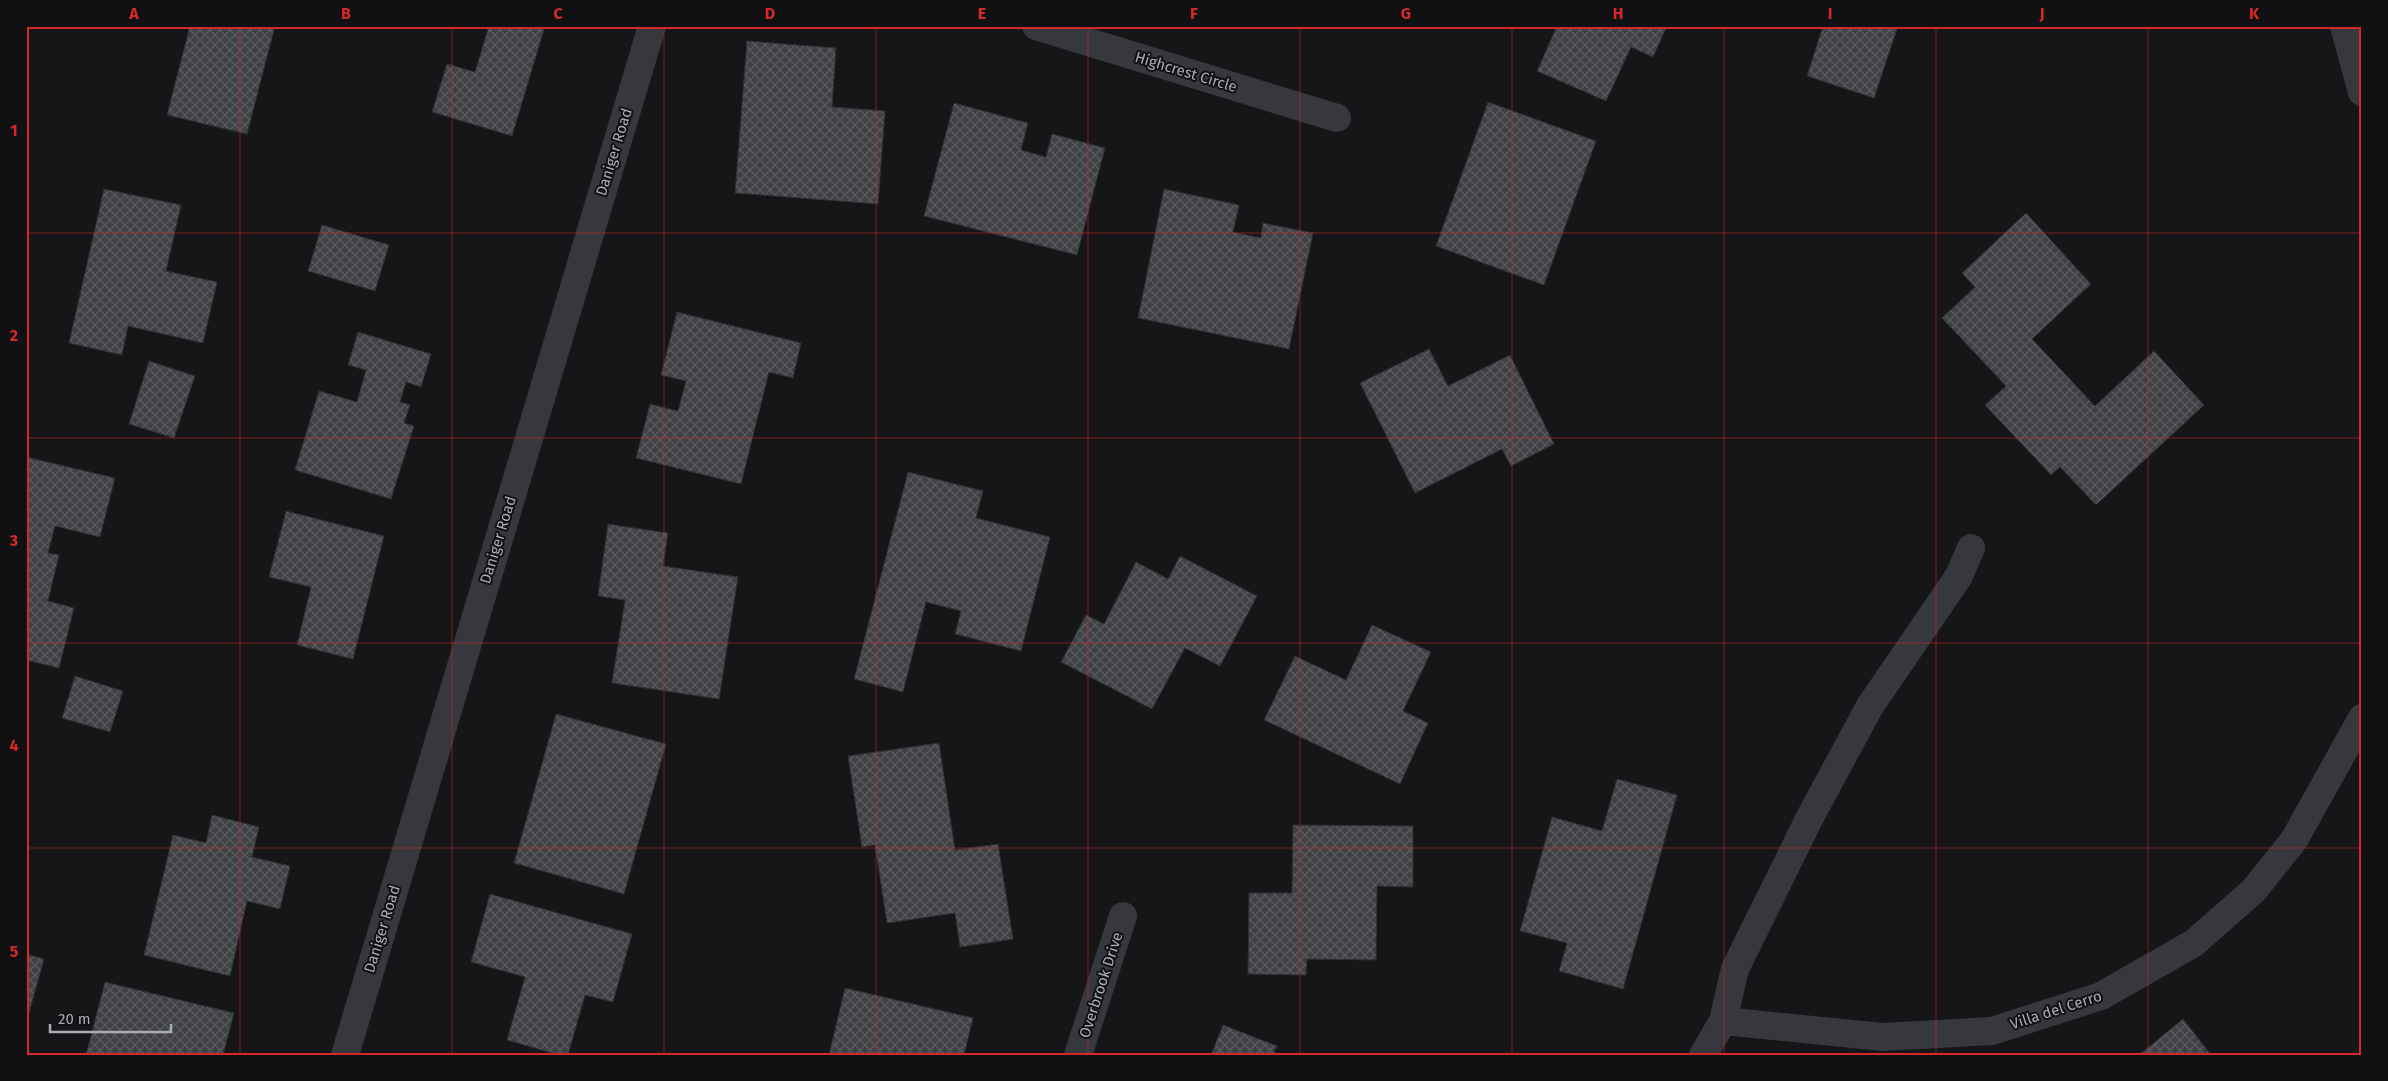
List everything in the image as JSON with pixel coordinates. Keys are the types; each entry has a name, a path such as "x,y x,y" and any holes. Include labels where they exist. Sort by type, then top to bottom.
{"street":[{"name":"Daniger Road","path":"344,1055 652,26"},
{"name":"Highcrest Circle","path":"1036,26 1337,118"},
{"path":"2344,26 2362,92"},
{"path":"1703,1055 1723,1021 1736,969 1810,817 1870,706 1959,576 1971,548"},
{"name":"Villa del Cerro","path":"1723,1021 1883,1037 1992,1031 2102,996 2194,943 2254,890 2294,840 2362,718"},
{"name":"Overbrook Drive","path":"1078,1055 1123,916"}],"building":[{"path":"190,26 275,26 247,134 167,115"},
{"path":"489,26 545,26 512,136 432,112 447,64 475,72"},
{"path":"1557,26 1667,26 1653,57 1631,47 1606,101 1537,71"},
{"path":"1823,26 1898,26 1874,98 1807,76"},
{"path":"747,41 836,48 832,107 885,111 878,204 735,193"},
{"path":"1488,102 1596,141 1544,285 1436,246"},
{"path":"954,103 1028,123 1021,150 1046,157 1052,134 1105,148 1077,255 924,216"},
{"path":"104,189 181,205 166,271 217,282 203,343 128,326 122,355 69,343"},
{"path":"1164,189 1239,205 1233,232 1261,238 1263,223 1313,233 1289,349 1138,318"},
{"path":"2026,213 2091,284 2032,339 2095,406 2154,351 2204,405 2096,505 2060,467 2051,475 1985,405 2006,386 1942,318 1975,287 1962,273"},
{"path":"322,225 389,245 375,291 308,271"},
{"path":"677,312 801,343 793,378 769,372 741,484 636,458 650,404 678,411 686,381 661,375"},
{"path":"358,332 431,354 421,387 406,382 400,402 410,405 404,423 414,426 391,499 295,470 319,391 357,402 366,370 348,365"},
{"path":"1429,349 1448,386 1510,355 1554,444 1511,466 1502,449 1415,493 1360,383"},
{"path":"149,361 195,376 174,438 129,424"},
{"path":"26,457 115,478 100,537 55,526 48,553 59,555 48,601 74,608 59,668 26,660"},
{"path":"908,472 983,491 976,518 1050,537 1021,651 955,634 961,611 926,602 903,692 854,679"},
{"path":"286,511 384,536 353,659 297,645 311,587 269,577"},
{"path":"608,524 668,533 663,566 738,577 719,699 612,683 625,600 598,596"},
{"path":"1180,556 1257,596 1220,666 1185,648 1152,709 1061,662 1086,615 1104,624 1136,562 1168,579"},
{"path":"1372,625 1431,652 1403,711 1428,723 1400,784 1264,720 1295,656 1346,680"},
{"path":"75,676 123,691 110,732 62,718"},
{"path":"556,714 666,744 624,894 514,863"},
{"path":"939,743 955,850 998,844 1013,939 960,947 955,913 887,923 875,845 862,847 848,756"},
{"path":"1617,779 1677,795 1623,989 1559,971 1567,943 1520,931 1552,817 1602,831"},
{"path":"212,815 259,827 252,857 290,866 280,909 247,901 230,976 144,955 173,835 206,843"},
{"path":"1293,825 1413,826 1413,887 1377,886 1376,960 1307,959 1306,975 1248,974 1249,893 1292,893"},
{"path":"490,894 632,934 613,1002 585,995 568,1055 559,1055 507,1040 525,977 471,962"},
{"path":"26,954 44,959 29,1013 26,1012"},
{"path":"105,982 234,1013 223,1055 86,1055"},
{"path":"845,988 973,1018 964,1055 829,1055"},
{"path":"2183,1019 2211,1055 2139,1055"},
{"path":"1223,1025 1277,1046 1274,1052 1281,1055 1211,1055"}]}
